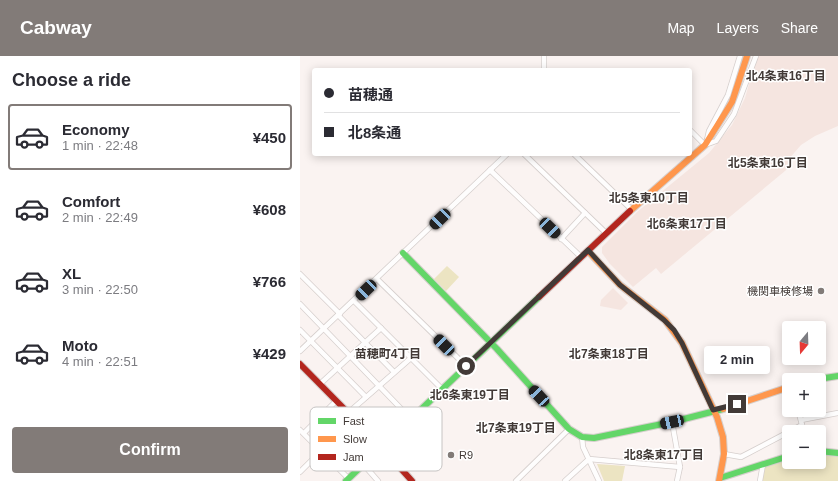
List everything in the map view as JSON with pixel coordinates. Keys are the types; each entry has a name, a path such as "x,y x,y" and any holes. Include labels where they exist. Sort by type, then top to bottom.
{"street":[{"path":"544,56 544,68"},
{"path":"706,145 709,131 728,95 740,56"},
{"path":"424,407 631,209 706,145 732,102 747,56"},
{"path":"706,145 716,141 734,114 756,56"},
{"path":"692,132 706,145"},
{"path":"300,351 505,156"},
{"path":"526,156 606,233"},
{"path":"576,156 631,209"},
{"path":"490,170 581,257"},
{"path":"561,238 586,213"},
{"path":"588,250 620,285 664,320 674,330 682,343 713,410 723,437 724,454 719,479"},
{"path":"403,253 491,343 569,429 582,437 594,438 672,422 782,389"},
{"path":"300,274 394,372"},
{"path":"377,279 466,366"},
{"path":"354,301 442,389"},
{"path":"300,304 401,407"},
{"path":"320,384 381,328"},
{"path":"300,330 366,397"},
{"path":"355,407 411,358"},
{"path":"301,368 320,384 342,407"},
{"path":"826,378 838,376"},
{"path":"329,407 336,401"},
{"path":"724,454 741,457 802,423 838,413"},
{"path":"800,417 802,423"},
{"path":"672,422 680,466 677,481"},
{"path":"310,424 302,431 310,439"},
{"path":"516,481 569,429"},
{"path":"582,437 583,447 599,481"},
{"path":"826,452 838,453"},
{"path":"719,479 782,458"},
{"path":"565,481 589,459 680,466"},
{"path":"300,472 310,462"},
{"path":"760,481 763,464"},
{"path":"339,471 347,480 357,471"},
{"path":"369,471 378,481"},
{"path":"403,471 412,481"}],"shaded area":[{"path":"757,56 838,56 838,126 815,136 801,145 788,160 791,166 661,274 656,268 633,287 610,264 602,253 602,247 637,212 709,153 732,125 745,98"},
{"path":"447,266 459,277 446,291 434,279"},
{"path":"613,288 628,303 621,310 600,306 601,300"},
{"path":"826,455 838,457 838,481 762,481 765,467 782,462 782,469 826,469"},
{"path":"597,464 625,466 622,481 604,481"}],"traffic: fast":[{"path":"403,253 497,349 569,429 582,437 594,438 672,422 723,409"},
{"path":"424,407 539,297"},
{"path":"826,378 838,376"},
{"path":"826,452 838,453"},
{"path":"720,478 782,458"},
{"path":"346,481 356,471"}],"traffic: slow":[{"path":"630,211 705,145 732,102 747,56"},
{"path":"588,251 620,285 665,320 682,343 717,417 723,437 724,454 719,481"},
{"path":"723,409 782,389"}],"traffic: jam":[{"path":"539,297 630,211"},
{"path":"300,364 342,407"},
{"path":"403,471 412,481"}],"place":[{"name":"機関車検修場","path":"821,291"},
{"name":"R9","path":"451,455"}],"district":[{"name":"北4条東16丁目","path":"786,76"},
{"name":"北5条東16丁目","path":"768,163"},
{"name":"北5条東10丁目","path":"649,198"},
{"name":"北6条東17丁目","path":"687,224"},
{"name":"苗穂町4丁目","path":"388,354"},
{"name":"北7条東18丁目","path":"609,354"},
{"name":"北6条東19丁目","path":"470,395"},
{"name":"北7条東19丁目","path":"516,428"},
{"name":"北8条東17丁目","path":"664,455"}],"route":[{"path":"466,366 588,250 620,285 664,320 674,330 682,343 713,410 722,409 737,404"}]}
